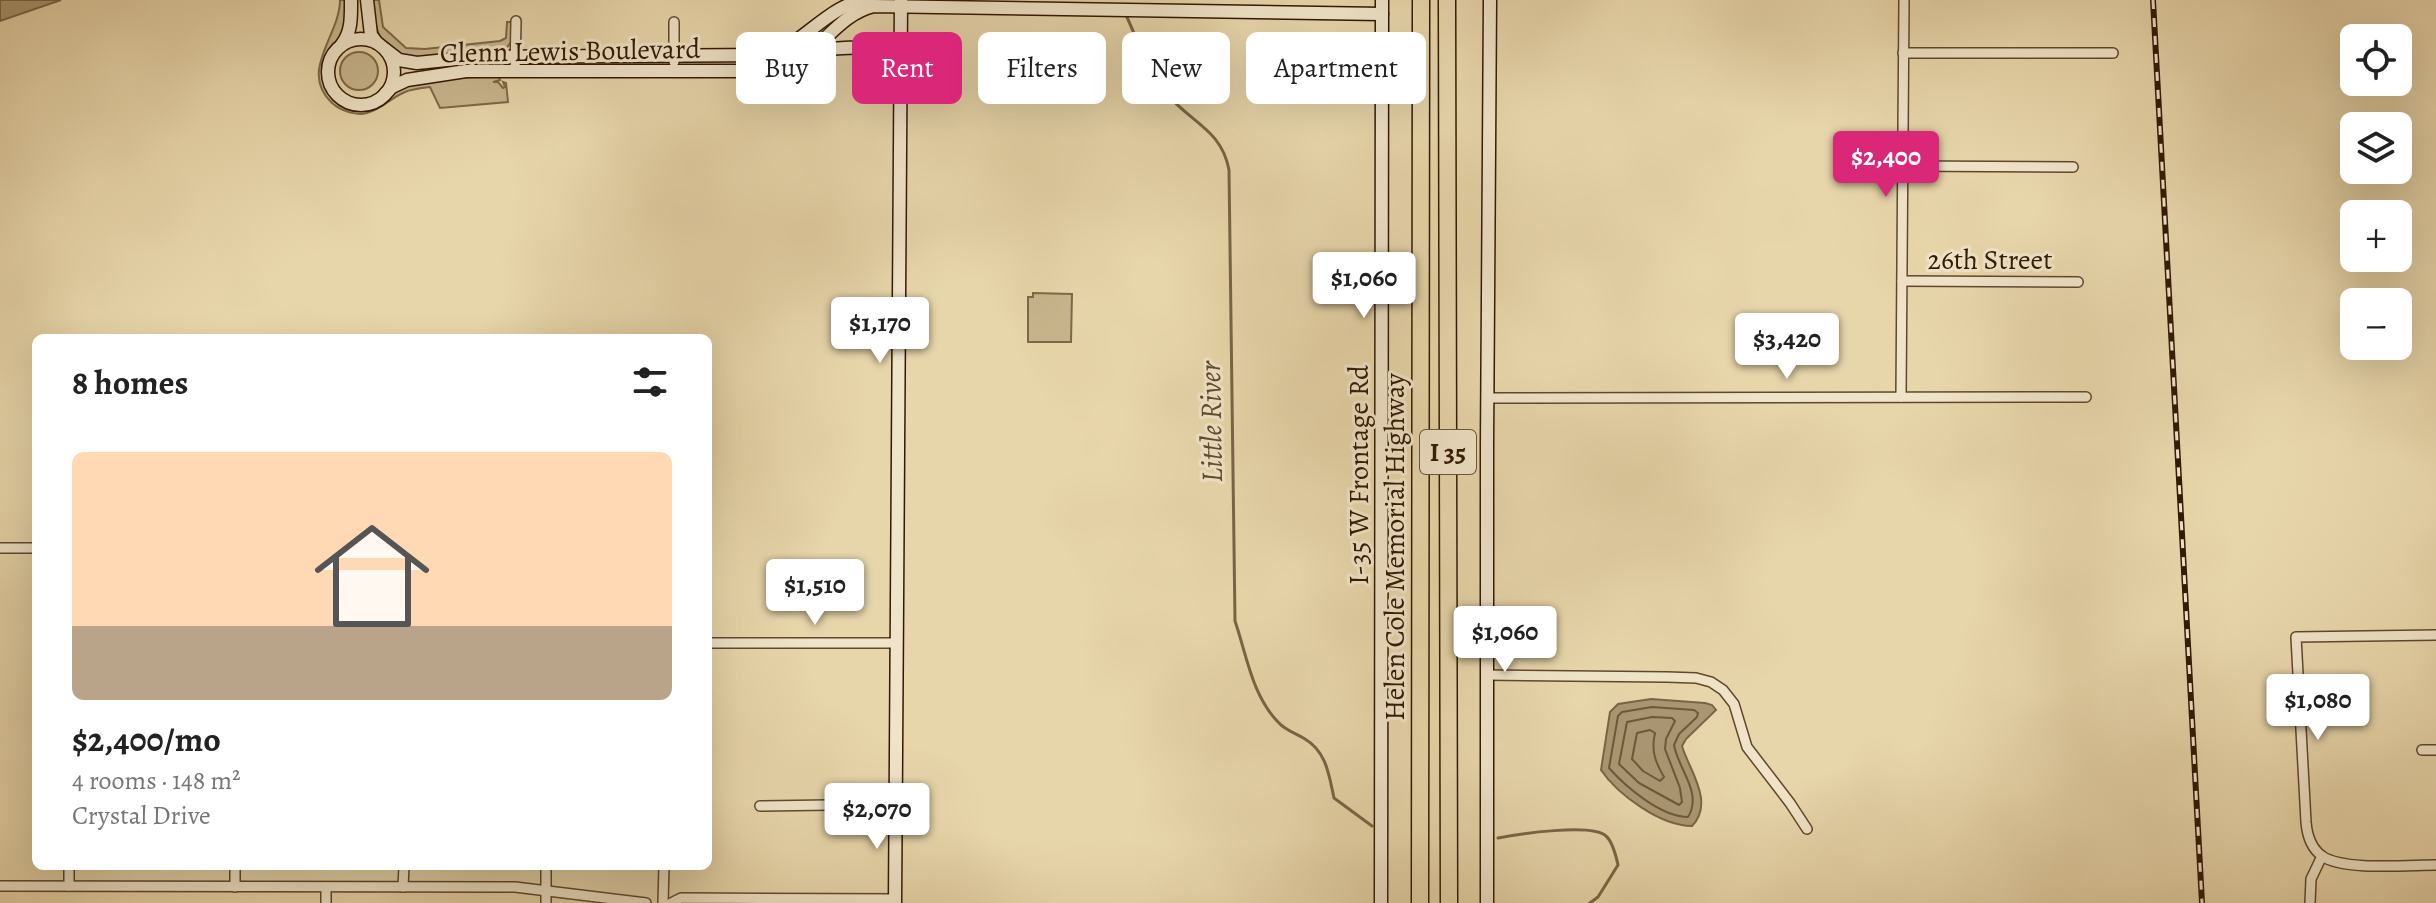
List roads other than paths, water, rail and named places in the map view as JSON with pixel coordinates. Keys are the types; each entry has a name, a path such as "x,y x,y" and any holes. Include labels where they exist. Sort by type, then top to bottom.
{"highway":[{"name":"Helen Cole Memorial Highway","path":"1420,903 1421,0"},
{"name":"Helen Cole Memorial Highway","path":"1447,0 1449,903"}],"street":[{"path":"351,0 347,38 329,62 329,83 335,93 354,104 376,101 385,94 394,74 391,58 371,35 367,0"},
{"name":"Glenn Lewis Boulevard","path":"382,47 399,60 417,63 516,56 755,56 789,47 842,7 860,0 870,0"},
{"path":"885,0 901,4 901,32"},
{"name":"I-35 W Frontage Rd","path":"1381,903 1382,0"},
{"path":"1487,903 1490,0"},
{"path":"1901,397 1904,0"},
{"name":"Glenn Lewis Boulevard","path":"833,32 854,14 874,6 901,4 1382,14"},
{"path":"515,71 516,21"},
{"path":"673,71 674,22"},
{"path":"342,44 352,39 363,39 382,47"},
{"path":"1903,53 2113,53"},
{"name":"Glenn Lewis Boulevard","path":"385,94 398,83 466,71 736,71"},
{"path":"671,903 681,898 895,901 900,104"},
{"path":"1903,166 2073,167"},
{"name":"26th Street","path":"1902,281 2078,282"},
{"path":"1488,398 2086,397"},
{"path":"0,548 32,548"},
{"path":"2436,635 2296,637 2307,834 2312,844 2322,856 2345,864 2436,865"},
{"path":"712,643 896,643"},
{"path":"1487,675 1667,677 1711,682 1723,690 1734,704 1747,747 1807,829"},
{"path":"2422,750 2436,750"},
{"path":"760,806 896,804"},
{"path":"2310,903 2311,879 2322,856"},
{"path":"69,870 69,886"},
{"path":"235,870 235,887"},
{"path":"403,887 404,870"},
{"path":"546,870 546,903"},
{"path":"663,903 664,870"},
{"path":"0,886 515,887 646,903"},
{"path":"326,887 326,903"}],"water":[{"path":"0,0 61,0 0,21"},
{"path":"1651,699 1705,703 1716,710 1682,746 1701,796 1698,817 1692,826 1667,821 1641,807 1618,789 1601,770 1610,712 1618,704"}],"waterway":[{"name":"Little River","path":"1126,15 1154,76 1176,104 1220,145 1229,170 1235,621 1247,662 1256,688 1270,712 1288,730 1312,744 1323,758 1334,798 1372,826"},
{"name":"Little River","path":"1498,838 1571,830 1598,832 1606,836 1618,865 1598,897 1590,903"}],"railway":[{"path":"2153,0 2202,903"}]}
